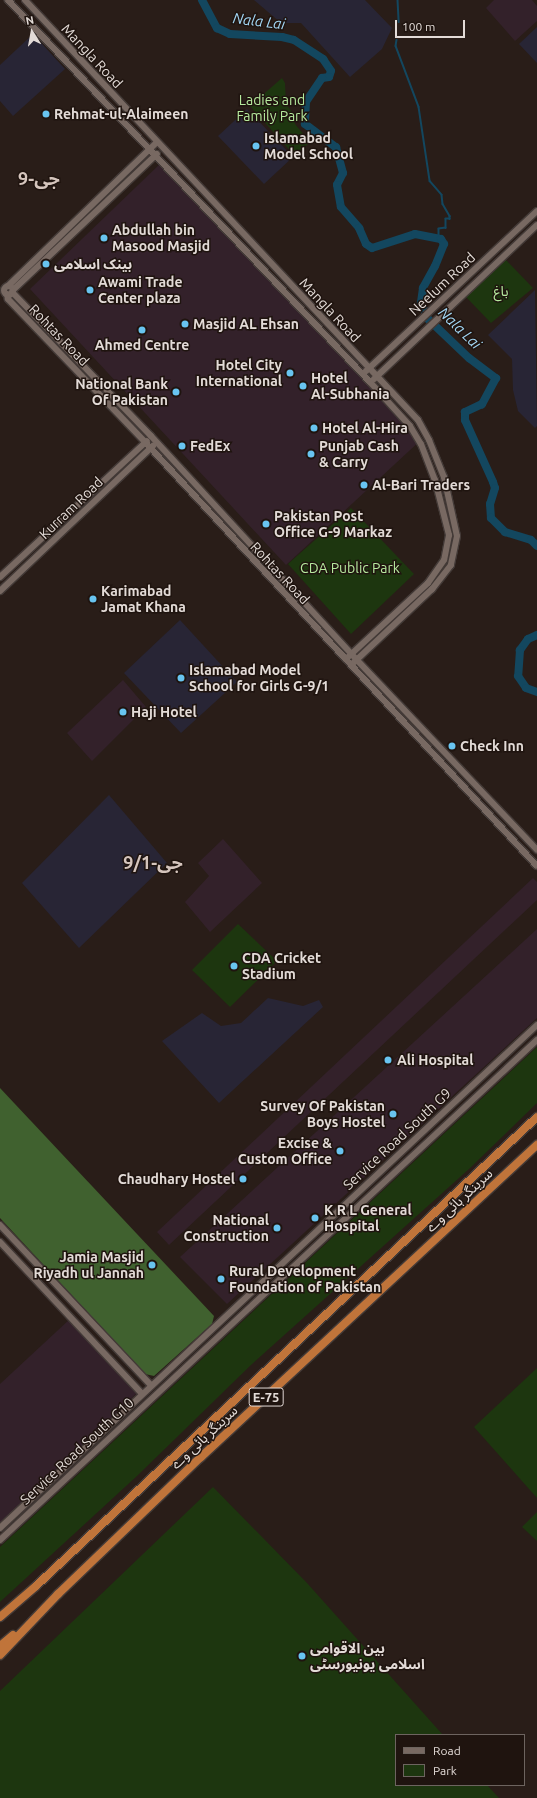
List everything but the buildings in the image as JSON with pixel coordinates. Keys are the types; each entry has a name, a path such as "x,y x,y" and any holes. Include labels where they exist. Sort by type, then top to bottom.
{"highway":[{"name":"سرینگر ہائی وے","path":"0,1617 26,1595 537,1117"},
{"name":"سرینگر ہائی وے","path":"0,1655 38,1614 201,1457 537,1145"},
{"path":"0,1624 26,1595"},
{"path":"0,1646 38,1614"}],"main road":[{"name":"Mangla Road","path":"8,0 370,382 410,426 421,444 435,480 450,535 444,560 428,583 354,657 351,665"},
{"name":"Mangla Road","path":"25,0 418,420 429,440 444,477 458,536 451,565 443,577 354,657 346,659"},
{"path":"10,290 157,142"},
{"path":"10,290 162,148"},
{"name":"Neelum Road","path":"362,374 537,211"},
{"name":"Neelum Road","path":"370,382 537,225"},
{"name":"Rohtas Road","path":"10,290 151,436 354,657 537,850"},
{"name":"Rohtas Road","path":"10,290 8,299 145,442 236,543 346,659 537,866"},
{"name":"Kurram Road","path":"0,577 151,436"},
{"name":"Kurram Road","path":"0,591 157,443"},
{"path":"236,543 242,536"},
{"name":"Service Road South G9","path":"151,1385 537,1025"},
{"name":"Service Road South G9","path":"153,1396 412,1154 537,1040"},
{"path":"405,1148 412,1154"},
{"path":"0,1225 151,1385"},
{"path":"0,1242 142,1394"},
{"name":"Service Road South G10","path":"0,1528 151,1385"},
{"name":"Service Road South G10","path":"0,1540 153,1396"},
{"path":"71,1462 77,1467"}],"shaded area":[{"path":"254,0 365,0 392,28 382,49 350,77 301,23 281,23"},
{"path":"494,0 532,0 537,6 537,21 515,41 486,8"},
{"path":"537,27 537,63 519,44"},
{"path":"33,34 65,69 13,116 0,101 0,65"},
{"name":"Islamabad Model School","path":"247,109 293,157 264,184 218,136"},
{"path":"162,162 422,439 286,565 30,289"},
{"path":"535,290 537,426 535,428 518,411 513,390 512,359 488,335"},
{"name":"Islamabad Model School for Girls G-9/1","path":"180,620 237,682 181,733 124,673"},
{"path":"123,680 146,707 92,761 67,733"},
{"path":"109,795 167,863 79,948 22,883"},
{"path":"223,839 262,883 210,932 185,902 209,876 198,863"},
{"path":"533,878 537,882 537,900 169,1245 157,1232"},
{"path":"537,929 537,1018 227,1304 180,1257"},
{"path":"268,998 303,1006 319,1000 323,1007 219,1103 162,1041 202,1013 221,1026 241,1023"},
{"path":"70,1319 137,1393 0,1523 0,1384"}],"green space":[{"name":"Ladies and Family Park","path":"282,78 285,83 286,104 292,112 295,124 310,142 295,156 250,106"},
{"name":"باغ","path":"506,260 533,288 491,323 466,297"},
{"name":"CDA Public Park","path":"351,508 414,574 351,634 288,564"},
{"name":"CDA Cricket Stadium","path":"238,924 277,961 230,1007 192,970"},
{"path":"537,1047 537,1103 469,1169 251,1365 137,1476 0,1602 0,1547"},
{"path":"0,1088 214,1316 212,1324 154,1376 145,1374 0,1218"},
{"path":"537,1368 537,1498 474,1427"},
{"path":"213,1487 307,1583 442,1734 395,1734 395,1786 488,1786 499,1798 0,1798 0,1691"},
{"path":"537,1512 537,1541 522,1527"}],"waterway":[{"name":"Nala Lai","path":"202,0 217,28 230,34 282,37 294,40 323,59 331,71 329,77 322,78 306,102 305,124 336,147 343,173 337,185 341,207 359,228 366,244 372,248 415,234 441,239 444,244 435,266 423,288 421,303 428,319 469,358 496,378 482,404 465,412 465,420 495,488 490,504 491,518 505,532 531,540 537,546"},
{"path":"398,0 399,22"},
{"path":"397,40 396,46 419,107 430,181 442,195 443,204 450,216 450,219 446,219 446,228 439,229 439,238"},
{"name":"Nala Lai","path":"537,635 528,639 520,650 518,676 526,688 537,692"}],"place":[{"name":"Rehmat-ul-Alaimeen","path":"46,114"},
{"name":"Islamabad Model School","path":"256,146"},
{"name":"Abdullah bin Masood Masjid","path":"104,238"},
{"name":"بینک اسلامی","path":"46,264"},
{"name":"Awami Trade Center plaza","path":"90,290"},
{"name":"Masjid AL Ehsan","path":"185,324"},
{"name":"Ahmed Centre","path":"142,330"},
{"name":"Hotel City International","path":"290,373"},
{"name":"Hotel Al-Subhania","path":"303,386"},
{"name":"National Bank Of Pakistan","path":"176,392"},
{"name":"Hotel Al-Hira","path":"314,428"},
{"name":"FedEx","path":"182,446"},
{"name":"Punjab Cash & Carry","path":"311,454"},
{"name":"Al-Bari Traders","path":"364,485"},
{"name":"Pakistan Post Office G-9 Markaz","path":"266,524"},
{"name":"Karimabad Jamat Khana","path":"93,599"},
{"name":"Islamabad Model School for Girls G-9/1","path":"181,678"},
{"name":"Haji Hotel","path":"123,712"},
{"name":"Check Inn","path":"452,746"},
{"name":"CDA Cricket Stadium","path":"234,966"},
{"name":"Ali Hospital","path":"388,1060"},
{"name":"Survey Of Pakistan Boys Hostel","path":"393,1114"},
{"name":"Excise & Custom Office","path":"340,1151"},
{"name":"Chaudhary Hostel","path":"243,1179"},
{"name":"K R L General Hospital","path":"315,1218"},
{"name":"National Construction","path":"277,1228"},
{"name":"Jamia Masjid Riyadh ul Jannah","path":"152,1265"},
{"name":"Rural Development Foundation of Pakistan","path":"221,1279"},
{"name":"بین الاقوامی اسلامی یونیورسٹی","path":"302,1656"}],"district":[{"name":"جی-9","path":"39,178"},
{"name":"جی-9/1","path":"153,862"}]}
